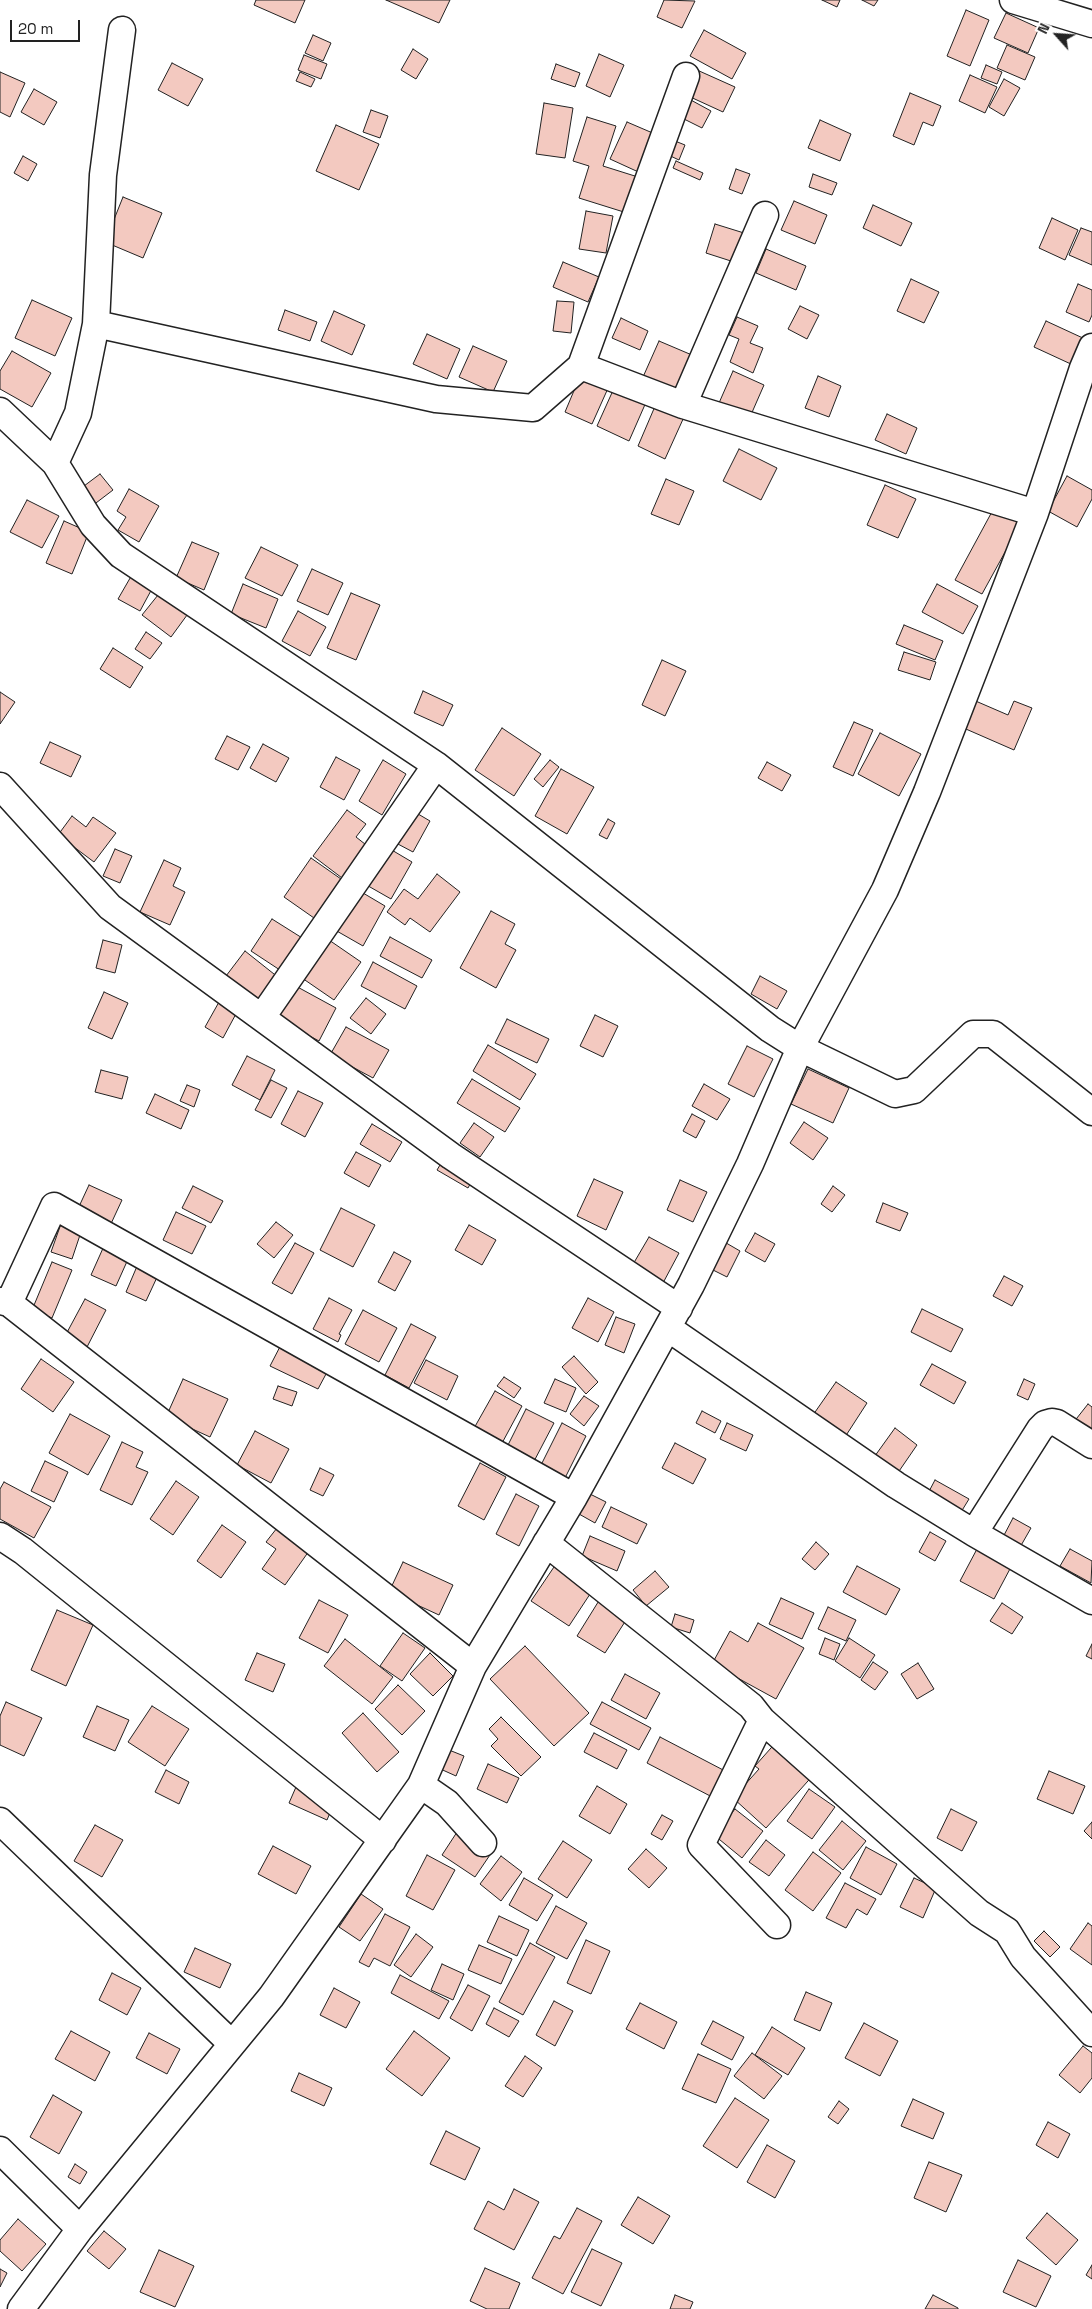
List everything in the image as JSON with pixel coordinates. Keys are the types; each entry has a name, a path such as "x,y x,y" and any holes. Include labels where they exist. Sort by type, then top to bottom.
{"street":[{"path":"1013,0 1092,24"},
{"path":"56,463 78,413 96,324 103,176 122,30"},
{"path":"96,324 436,399 533,408 581,366 686,76"},
{"path":"683,405 765,214"},
{"path":"21,2309 80,2229 271,1997 421,1785 473,1666 574,1497 673,1318 750,1164 800,1048 885,890 927,792 1035,513 1083,368 1092,347"},
{"path":"581,366 683,405 1035,513"},
{"path":"0,411 56,463 93,525 121,555 436,765 770,1029 800,1048 895,1094 914,1090 973,1034 993,1034 1092,1112"},
{"path":"262,1017 436,765"},
{"path":"0,786 110,907 673,1318 896,1485 974,1533 1092,1601"},
{"path":"473,1666 5,1302 54,1206 574,1497"},
{"path":"974,1533 1045,1424 1058,1423 1092,1444"},
{"path":"0,1536 24,1551 383,1840"},
{"path":"546,1544 751,1706 762,1720 980,1913 1007,1931 1023,1957 1092,2033"},
{"path":"762,1720 701,1845 777,1925"},
{"path":"421,1785 447,1803 483,1844"},
{"path":"0,1822 232,2044"},
{"path":"0,2150 80,2229"}],"building":[{"path":"256,0 305,0 295,23 254,5"},
{"path":"386,0 450,0 439,23"},
{"path":"664,0 695,1 682,28 657,17"},
{"path":"822,0 840,0 837,7"},
{"path":"862,0 878,0 874,6"},
{"path":"966,10 989,20 970,66 947,56"},
{"path":"1006,13 1039,28 1028,53 994,38"},
{"path":"704,30 746,53 732,79 690,56"},
{"path":"313,35 331,43 323,61 305,53"},
{"path":"1007,45 1035,57 1025,80 997,68"},
{"path":"413,49 428,59 416,79 401,70"},
{"path":"599,54 624,65 610,97 586,86"},
{"path":"304,55 327,64 321,79 298,70"},
{"path":"172,63 203,79 188,106 158,90"},
{"path":"556,64 580,73 575,87 551,79"},
{"path":"986,65 1002,72 997,84 981,78"},
{"path":"697,70 735,87 723,112 686,95"},
{"path":"0,72 25,83 10,117 0,112"},
{"path":"300,72 315,79 311,87 296,81"},
{"path":"970,75 997,87 985,113 959,101"},
{"path":"1004,79 1020,88 1004,116 989,107"},
{"path":"34,89 57,102 44,125 21,112"},
{"path":"910,93 941,106 933,126 923,122 914,145 893,136"},
{"path":"689,99 711,111 702,128 680,117"},
{"path":"544,103 573,108 565,158 536,154"},
{"path":"371,110 388,116 380,138 363,132"},
{"path":"587,117 616,126 603,166 638,177 627,213 579,198 589,166 573,161"},
{"path":"820,120 851,134 840,161 808,148"},
{"path":"627,122 662,137 645,175 610,159"},
{"path":"336,125 379,144 359,190 316,171"},
{"path":"670,139 685,145 679,160 664,153"},
{"path":"23,156 37,164 28,181 14,173"},
{"path":"676,161 703,173 700,180 673,168"},
{"path":"736,169 750,174 742,194 729,189"},
{"path":"813,174 837,183 832,195 809,187"},
{"path":"123,197 162,213 143,258 105,242"},
{"path":"794,201 827,215 815,244 781,230"},
{"path":"873,205 912,223 901,246 863,228"},
{"path":"586,211 613,216 606,253 579,249"},
{"path":"1052,218 1078,230 1065,260 1039,248"},
{"path":"715,224 744,233 734,262 706,253"},
{"path":"1081,228 1092,232 1092,265 1069,255"},
{"path":"766,249 806,266 796,290 756,273"},
{"path":"563,262 599,277 588,302 553,287"},
{"path":"911,279 939,292 924,323 897,311"},
{"path":"1078,284 1092,290 1092,315 1089,322 1066,312"},
{"path":"32,300 72,318 55,356 15,338"},
{"path":"557,301 574,302 571,333 553,331"},
{"path":"800,306 819,315 807,339 788,329"},
{"path":"285,310 317,322 310,341 278,330"},
{"path":"334,311 365,325 352,355 321,341"},
{"path":"737,317 758,326 750,343 763,348 753,373 730,362 739,339 729,335"},
{"path":"621,318 648,331 640,350 612,338"},
{"path":"1046,321 1085,339 1073,365 1034,347"},
{"path":"427,334 460,349 447,379 413,364"},
{"path":"659,341 699,358 683,394 643,377"},
{"path":"473,346 507,361 493,392 459,377"},
{"path":"12,351 51,373 32,407 0,389 0,371"},
{"path":"733,371 764,385 750,417 719,403"},
{"path":"581,374 609,386 592,424 565,412"},
{"path":"818,376 841,386 829,417 805,408"},
{"path":"615,386 647,400 629,441 597,426"},
{"path":"656,404 684,417 665,459 638,446"},
{"path":"887,414 917,428 906,454 875,440"},
{"path":"739,449 777,468 761,500 723,481"},
{"path":"100,474 113,490 92,506 80,489"},
{"path":"1067,476 1092,490 1092,499 1077,527 1048,511"},
{"path":"666,479 694,491 679,525 651,514"},
{"path":"885,485 916,499 898,538 867,525"},
{"path":"129,489 159,506 139,542 118,530 126,517 117,511"},
{"path":"27,500 59,516 42,548 10,532"},
{"path":"994,508 1021,523 982,594 955,580"},
{"path":"64,521 89,532 72,574 46,563"},
{"path":"192,542 219,553 204,590 176,578"},
{"path":"261,547 298,565 282,596 245,578"},
{"path":"312,569 343,583 328,615 297,601"},
{"path":"133,573 154,585 140,611 118,599"},
{"path":"243,584 278,599 266,628 231,614"},
{"path":"937,584 978,606 963,634 922,612"},
{"path":"162,590 190,611 171,637 142,615"},
{"path":"351,593 380,605 356,660 327,648"},
{"path":"298,611 326,627 310,656 282,641"},
{"path":"904,625 943,641 935,660 896,644"},
{"path":"146,632 162,643 150,659 135,649"},
{"path":"113,648 143,667 130,688 100,669"},
{"path":"904,652 936,662 930,680 898,670"},
{"path":"662,660 686,671 665,716 642,705"},
{"path":"423,691 453,705 443,726 414,713"},
{"path":"0,692 15,702 0,724"},
{"path":"971,699 1008,715 1014,701 1032,708 1014,750 959,726"},
{"path":"854,722 873,730 853,776 833,767"},
{"path":"502,728 541,754 514,796 475,770"},
{"path":"880,733 921,754 899,796 858,774"},
{"path":"227,736 250,747 238,770 215,759"},
{"path":"50,742 81,756 71,777 40,763"},
{"path":"263,744 289,758 276,782 250,768"},
{"path":"336,757 360,770 344,800 320,787"},
{"path":"383,760 406,774 382,815 359,801"},
{"path":"550,760 559,767 543,787 534,779"},
{"path":"767,762 791,775 782,791 758,778"},
{"path":"561,769 594,787 567,834 535,816"},
{"path":"347,810 366,824 356,837 370,848 346,881 313,856"},
{"path":"413,811 430,821 413,852 396,843"},
{"path":"72,816 86,827 93,817 116,833 94,862 58,835"},
{"path":"608,819 615,823 607,839 599,835"},
{"path":"385,846 412,862 391,899 363,883"},
{"path":"115,849 132,856 120,883 103,876"},
{"path":"311,858 341,879 314,918 284,897"},
{"path":"164,860 181,868 173,886 185,892 170,925 140,912"},
{"path":"437,874 460,892 430,932 410,918 405,925 387,912 404,889 418,899"},
{"path":"358,890 385,906 363,946 335,930"},
{"path":"491,911 515,924 505,944 516,950 496,988 460,968"},
{"path":"272,919 307,941 286,974 251,951"},
{"path":"390,937 432,960 422,978 380,956"},
{"path":"103,940 122,945 115,973 96,968"},
{"path":"329,940 361,962 334,1000 302,978"},
{"path":"245,951 279,978 261,1002 226,976"},
{"path":"373,962 417,986 405,1009 361,986"},
{"path":"760,976 787,991 777,1009 751,994"},
{"path":"292,984 336,1008 319,1041 274,1017"},
{"path":"104,992 128,1003 112,1039 88,1028"},
{"path":"366,998 386,1014 371,1034 350,1018"},
{"path":"219,1002 237,1012 223,1038 205,1027"},
{"path":"595,1015 618,1026 603,1057 580,1046"},
{"path":"507,1019 549,1039 537,1063 495,1043"},
{"path":"346,1027 389,1050 373,1078 330,1055"},
{"path":"488,1045 536,1074 520,1100 473,1071"},
{"path":"747,1046 773,1059 754,1097 728,1084"},
{"path":"247,1056 275,1070 260,1100 232,1085"},
{"path":"808,1069 849,1088 833,1123 791,1104"},
{"path":"101,1070 128,1077 122,1099 95,1092"},
{"path":"472,1079 520,1108 505,1132 457,1103"},
{"path":"271,1080 287,1088 271,1118 255,1110"},
{"path":"704,1084 730,1099 717,1120 692,1106"},
{"path":"187,1085 200,1090 194,1107 180,1101"},
{"path":"298,1091 323,1103 305,1137 281,1124"},
{"path":"155,1094 189,1110 181,1129 146,1113"},
{"path":"692,1114 705,1121 696,1138 683,1131"},
{"path":"804,1122 828,1138 813,1160 790,1143"},
{"path":"474,1123 494,1137 480,1157 460,1143"},
{"path":"372,1124 402,1142 390,1162 360,1144"},
{"path":"356,1152 381,1165 369,1187 344,1173"},
{"path":"443,1160 474,1177 468,1188 437,1170"},
{"path":"594,1179 623,1192 606,1230 577,1216"},
{"path":"680,1180 707,1192 693,1222 667,1210"},
{"path":"89,1185 122,1200 109,1228 76,1213"},
{"path":"193,1186 223,1201 211,1223 182,1208"},
{"path":"833,1186 845,1195 832,1212 821,1204"},
{"path":"883,1203 908,1213 900,1231 876,1222"},
{"path":"341,1208 375,1225 353,1267 320,1250"},
{"path":"176,1212 206,1226 192,1254 163,1240"},
{"path":"62,1221 82,1229 72,1259 51,1252"},
{"path":"276,1222 293,1235 274,1258 257,1244"},
{"path":"469,1225 496,1240 482,1265 455,1250"},
{"path":"755,1233 775,1244 765,1262 745,1251"},
{"path":"649,1237 679,1253 663,1283 632,1266"},
{"path":"721,1240 740,1251 727,1277 707,1267"},
{"path":"295,1243 314,1253 292,1294 272,1283"},
{"path":"104,1246 129,1257 116,1286 91,1275"},
{"path":"394,1252 411,1261 395,1291 378,1282"},
{"path":"52,1262 72,1270 52,1318 32,1310"},
{"path":"138,1264 159,1273 146,1301 126,1292"},
{"path":"1004,1276 1023,1286 1012,1306 993,1296"},
{"path":"329,1298 352,1310 339,1334 341,1335 338,1342 313,1329"},
{"path":"588,1298 614,1312 598,1342 572,1328"},
{"path":"85,1299 106,1310 86,1349 64,1338"},
{"path":"922,1309 963,1329 951,1352 911,1332"},
{"path":"363,1310 397,1328 379,1362 345,1344"},
{"path":"616,1317 635,1324 624,1353 605,1345"},
{"path":"411,1324 436,1337 409,1388 385,1375"},
{"path":"285,1337 333,1361 318,1389 270,1366"},
{"path":"574,1356 598,1382 586,1394 562,1367"},
{"path":"41,1359 74,1382 53,1412 21,1389"},
{"path":"426,1360 458,1376 447,1400 414,1383"},
{"path":"932,1364 966,1382 954,1404 920,1385"},
{"path":"504,1377 521,1388 514,1398 497,1386"},
{"path":"183,1379 228,1399 210,1437 166,1417"},
{"path":"555,1379 576,1388 566,1412 544,1403"},
{"path":"1024,1379 1035,1384 1028,1400 1017,1395"},
{"path":"836,1382 867,1403 845,1437 813,1415"},
{"path":"278,1386 297,1392 292,1406 273,1399"},
{"path":"495,1391 522,1406 501,1445 473,1430"},
{"path":"584,1396 599,1406 584,1426 570,1414"},
{"path":"1088,1404 1092,1407 1092,1438 1073,1423"},
{"path":"526,1409 554,1423 531,1467 504,1453"},
{"path":"702,1411 721,1421 715,1433 696,1423"},
{"path":"70,1414 110,1436 88,1475 49,1453"},
{"path":"562,1423 586,1436 563,1482 539,1469"},
{"path":"727,1423 753,1435 746,1451 720,1439"},
{"path":"895,1428 917,1445 895,1477 872,1460"},
{"path":"255,1431 289,1449 271,1483 237,1465"},
{"path":"122,1442 143,1452 136,1467 148,1472 132,1505 100,1490"},
{"path":"675,1443 706,1459 693,1484 662,1468"},
{"path":"45,1461 68,1472 54,1502 31,1491"},
{"path":"480,1463 506,1477 484,1520 458,1506"},
{"path":"320,1468 334,1475 323,1496 310,1490"},
{"path":"935,1480 969,1499 958,1517 925,1499"},
{"path":"176,1481 199,1497 173,1535 150,1519"},
{"path":"4,1482 51,1507 34,1538 0,1519 0,1489"},
{"path":"516,1494 539,1506 519,1546 496,1534"},
{"path":"590,1494 606,1502 595,1523 579,1514"},
{"path":"611,1507 647,1524 637,1544 602,1527"},
{"path":"1013,1518 1031,1528 1019,1549 1002,1539"},
{"path":"222,1525 246,1542 221,1578 197,1561"},
{"path":"277,1528 309,1551 285,1585 262,1569 276,1549 266,1542"},
{"path":"930,1532 946,1541 935,1561 919,1552"},
{"path":"590,1536 625,1551 617,1571 582,1556"},
{"path":"816,1542 829,1554 815,1570 802,1559"},
{"path":"977,1549 1011,1567 994,1599 960,1581"},
{"path":"1070,1549 1092,1561 1091,1583 1060,1566"},
{"path":"403,1562 453,1585 439,1615 389,1592"},
{"path":"556,1564 594,1588 569,1626 531,1601"},
{"path":"857,1566 900,1589 886,1615 843,1592"},
{"path":"655,1571 669,1587 646,1606 633,1590"},
{"path":"781,1598 814,1613 802,1639 769,1624"},
{"path":"600,1599 628,1617 605,1653 577,1636"},
{"path":"319,1600 348,1615 328,1653 299,1638"},
{"path":"1002,1603 1023,1617 1012,1634 990,1621"},
{"path":"828,1607 856,1620 846,1641 818,1629"},
{"path":"57,1610 93,1625 66,1686 31,1670"},
{"path":"675,1614 694,1620 690,1633 671,1627"},
{"path":"758,1623 804,1648 776,1699 712,1664 730,1631 748,1642"},
{"path":"403,1633 425,1648 402,1681 380,1666"},
{"path":"825,1638 840,1644 834,1660 819,1654"},
{"path":"849,1638 875,1655 860,1678 835,1661"},
{"path":"345,1639 393,1677 372,1704 324,1666"},
{"path":"1092,1644 1092,1659 1086,1656"},
{"path":"525,1646 589,1713 554,1746 490,1679"},
{"path":"257,1653 285,1664 273,1692 245,1680"},
{"path":"430,1653 453,1676 433,1696 410,1674"},
{"path":"873,1662 888,1672 875,1690 861,1680"},
{"path":"918,1663 934,1689 917,1699 901,1674"},
{"path":"625,1674 660,1693 646,1719 611,1700"},
{"path":"398,1685 425,1711 402,1735 375,1709"},
{"path":"6,1702 42,1718 24,1756 0,1745 0,1716"},
{"path":"602,1702 651,1728 639,1750 590,1724"},
{"path":"97,1706 129,1720 115,1751 83,1737"},
{"path":"152,1706 189,1729 165,1766 128,1742"},
{"path":"363,1713 399,1752 377,1772 342,1733"},
{"path":"501,1717 541,1757 521,1776 491,1746 498,1739 489,1729"},
{"path":"594,1733 627,1750 617,1769 584,1752"},
{"path":"660,1737 727,1772 714,1798 647,1763"},
{"path":"779,1739 816,1772 766,1828 733,1798 759,1769 755,1766"},
{"path":"444,1748 464,1756 456,1776 436,1767"},
{"path":"488,1764 519,1778 507,1803 477,1789"},
{"path":"166,1770 189,1782 179,1804 155,1792"},
{"path":"1049,1771 1085,1786 1073,1814 1037,1799"},
{"path":"597,1786 627,1804 610,1834 579,1816"},
{"path":"296,1787 334,1803 327,1820 289,1803"},
{"path":"809,1789 835,1807 812,1839 787,1821"},
{"path":"735,1809 763,1831 742,1858 714,1835"},
{"path":"951,1809 977,1822 962,1851 937,1838"},
{"path":"662,1815 673,1821 662,1840 651,1834"},
{"path":"842,1821 866,1841 843,1870 819,1850"},
{"path":"1092,1822 1092,1839 1084,1831"},
{"path":"95,1825 123,1840 102,1877 74,1861"},
{"path":"461,1826 494,1849 475,1877 442,1855"},
{"path":"766,1840 785,1855 769,1876 749,1862"},
{"path":"563,1841 592,1860 567,1898 538,1879"},
{"path":"273,1846 311,1866 296,1894 258,1874"},
{"path":"866,1847 897,1864 881,1895 850,1878"},
{"path":"646,1849 667,1868 649,1888 628,1869"},
{"path":"813,1852 841,1873 813,1911 785,1890"},
{"path":"427,1855 455,1870 433,1910 406,1896"},
{"path":"501,1856 522,1872 501,1901 480,1884"},
{"path":"524,1878 553,1895 537,1921 509,1905"},
{"path":"914,1878 936,1888 923,1918 900,1907"},
{"path":"845,1883 876,1899 867,1915 857,1909 846,1928 826,1918"},
{"path":"361,1894 383,1909 360,1941 339,1927"},
{"path":"556,1906 587,1923 567,1959 536,1943"},
{"path":"385,1914 410,1927 390,1966 374,1958 369,1967 359,1962"},
{"path":"499,1916 529,1930 517,1956 487,1942"},
{"path":"1088,1923 1092,1926 1092,1965 1070,1949"},
{"path":"1044,1931 1060,1947 1050,1957 1034,1941"},
{"path":"416,1934 433,1947 411,1977 394,1965"},
{"path":"586,1940 610,1951 591,1994 567,1983"},
{"path":"530,1943 555,1957 523,2015 499,2002"},
{"path":"479,1945 512,1959 501,1984 468,1970"},
{"path":"195,1948 231,1964 220,1988 184,1972"},
{"path":"442,1964 464,1974 453,2000 431,1990"},
{"path":"112,1973 141,1988 127,2015 99,2000"},
{"path":"400,1975 449,2001 439,2019 391,1993"},
{"path":"468,1985 490,1996 472,2031 450,2018"},
{"path":"334,1988 360,2002 346,2028 320,2015"},
{"path":"806,1992 832,2003 820,2031 794,2020"},
{"path":"554,2001 573,2011 555,2046 536,2035"},
{"path":"640,2003 677,2022 664,2049 626,2029"},
{"path":"494,2008 519,2021 509,2037 486,2024"},
{"path":"713,2021 744,2037 732,2060 701,2044"},
{"path":"864,2023 898,2041 880,2076 845,2058"},
{"path":"772,2027 805,2048 788,2075 755,2055"},
{"path":"71,2031 110,2052 95,2081 55,2059"},
{"path":"414,2031 450,2058 422,2096 386,2069"},
{"path":"149,2033 180,2049 167,2074 136,2058"},
{"path":"1083,2046 1092,2053 1092,2078 1080,2093 1059,2075"},
{"path":"752,2053 782,2076 764,2099 734,2076"},
{"path":"698,2054 731,2069 716,2103 682,2089"},
{"path":"525,2056 542,2068 523,2097 505,2086"},
{"path":"299,2073 332,2088 324,2106 291,2091"},
{"path":"53,2095 82,2112 59,2154 30,2137"},
{"path":"735,2098 769,2120 737,2168 703,2146"},
{"path":"913,2099 944,2113 933,2139 901,2126"},
{"path":"839,2101 849,2109 838,2124 828,2117"},
{"path":"1048,2122 1070,2134 1058,2158 1036,2145"},
{"path":"446,2131 480,2148 465,2180 430,2164"},
{"path":"767,2145 795,2161 775,2198 747,2182"},
{"path":"929,2162 962,2175 946,2212 914,2198"},
{"path":"75,2164 87,2172 80,2184 68,2177"},
{"path":"514,2189 539,2202 514,2250 474,2229 488,2201 504,2210"},
{"path":"638,2197 670,2216 653,2244 621,2225"},
{"path":"577,2208 602,2221 563,2294 532,2278 554,2236 560,2239"},
{"path":"1047,2213 1078,2240 1056,2265 1026,2238"},
{"path":"18,2219 46,2244 22,2271 0,2251 0,2240"},
{"path":"104,2231 126,2249 109,2269 87,2251"},
{"path":"592,2249 622,2263 601,2306 571,2292"},
{"path":"159,2250 194,2266 175,2307 140,2292"},
{"path":"1018,2260 1051,2276 1036,2307 1003,2292"},
{"path":"1092,2265 1092,2279 1086,2275"},
{"path":"485,2268 520,2283 509,2309 487,2309 470,2301"},
{"path":"0,2269 7,2273 0,2287"},
{"path":"675,2295 693,2302 690,2309 670,2309"},
{"path":"933,2295 958,2308 958,2309 925,2309"}]}
